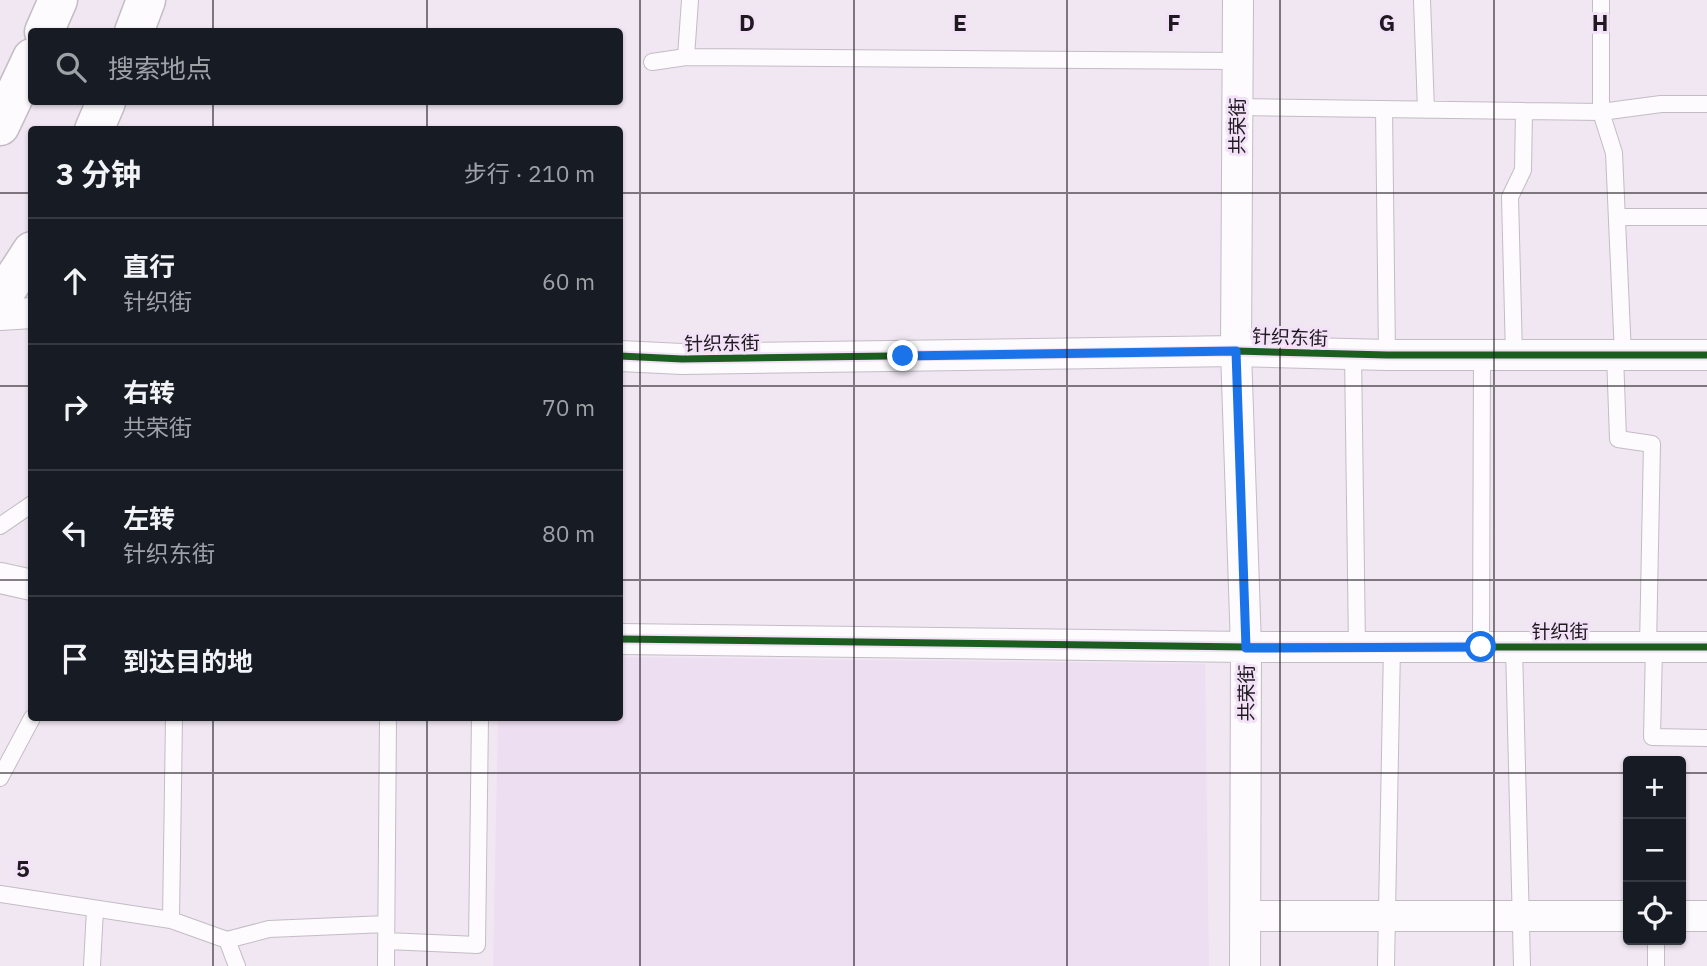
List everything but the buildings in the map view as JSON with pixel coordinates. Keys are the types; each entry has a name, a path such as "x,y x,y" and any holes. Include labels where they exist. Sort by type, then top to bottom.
{"main road":[{"path":"46,28 58,0"},
{"path":"136,28 146,0"},
{"path":"0,126 28,66"},
{"path":"96,126 105,105"},
{"path":"0,300 28,257"}],"street":[{"name":"共荣街","path":"1238,0 1236,351 1246,648 1245,966"},
{"path":"0,315 28,313"},
{"name":"针织东街","path":"623,356 682,359 1236,351 1387,355 1707,355"},
{"path":"0,578 28,584"},
{"name":"针织街","path":"623,639 1246,648 1707,647"},
{"path":"1245,916 1623,916"},
{"path":"1686,916 1707,916"}],"lane":[{"path":"686,57 690,0"},
{"path":"1422,0 1426,110"},
{"path":"1601,0 1601,112 1614,153 1617,217 1618,439 1651,444 1652,737 1707,738"},
{"path":"652,61 686,57 1238,61"},
{"path":"1238,107 1601,112 1661,104 1707,104"},
{"path":"1384,109 1387,355"},
{"path":"1514,355 1510,197 1523,170 1524,111"},
{"path":"1617,217 1707,217"},
{"path":"1353,354 1357,647"},
{"path":"1481,647 1482,355"},
{"path":"0,526 28,507"},
{"path":"1386,966 1392,647"},
{"path":"1514,647 1522,966"},
{"path":"0,778 30,721"},
{"path":"171,920 174,721"},
{"path":"386,966 388,721"},
{"path":"387,941 477,945 480,721"},
{"path":"0,894 171,920 227,940 269,929 386,924"},
{"path":"92,966 95,909"},
{"path":"227,940 237,966"},
{"path":"1656,945 1656,966"}],"shaded area":[{"path":"623,657 1205,664 1209,966 493,966 498,721 623,721"}],"cycle path":[{"path":"623,356 682,359 1236,351 1387,355 1707,355"},
{"path":"623,639 1246,647 1707,647"}],"route":[{"path":"903,356 1236,351 1246,648 1481,647"}]}
